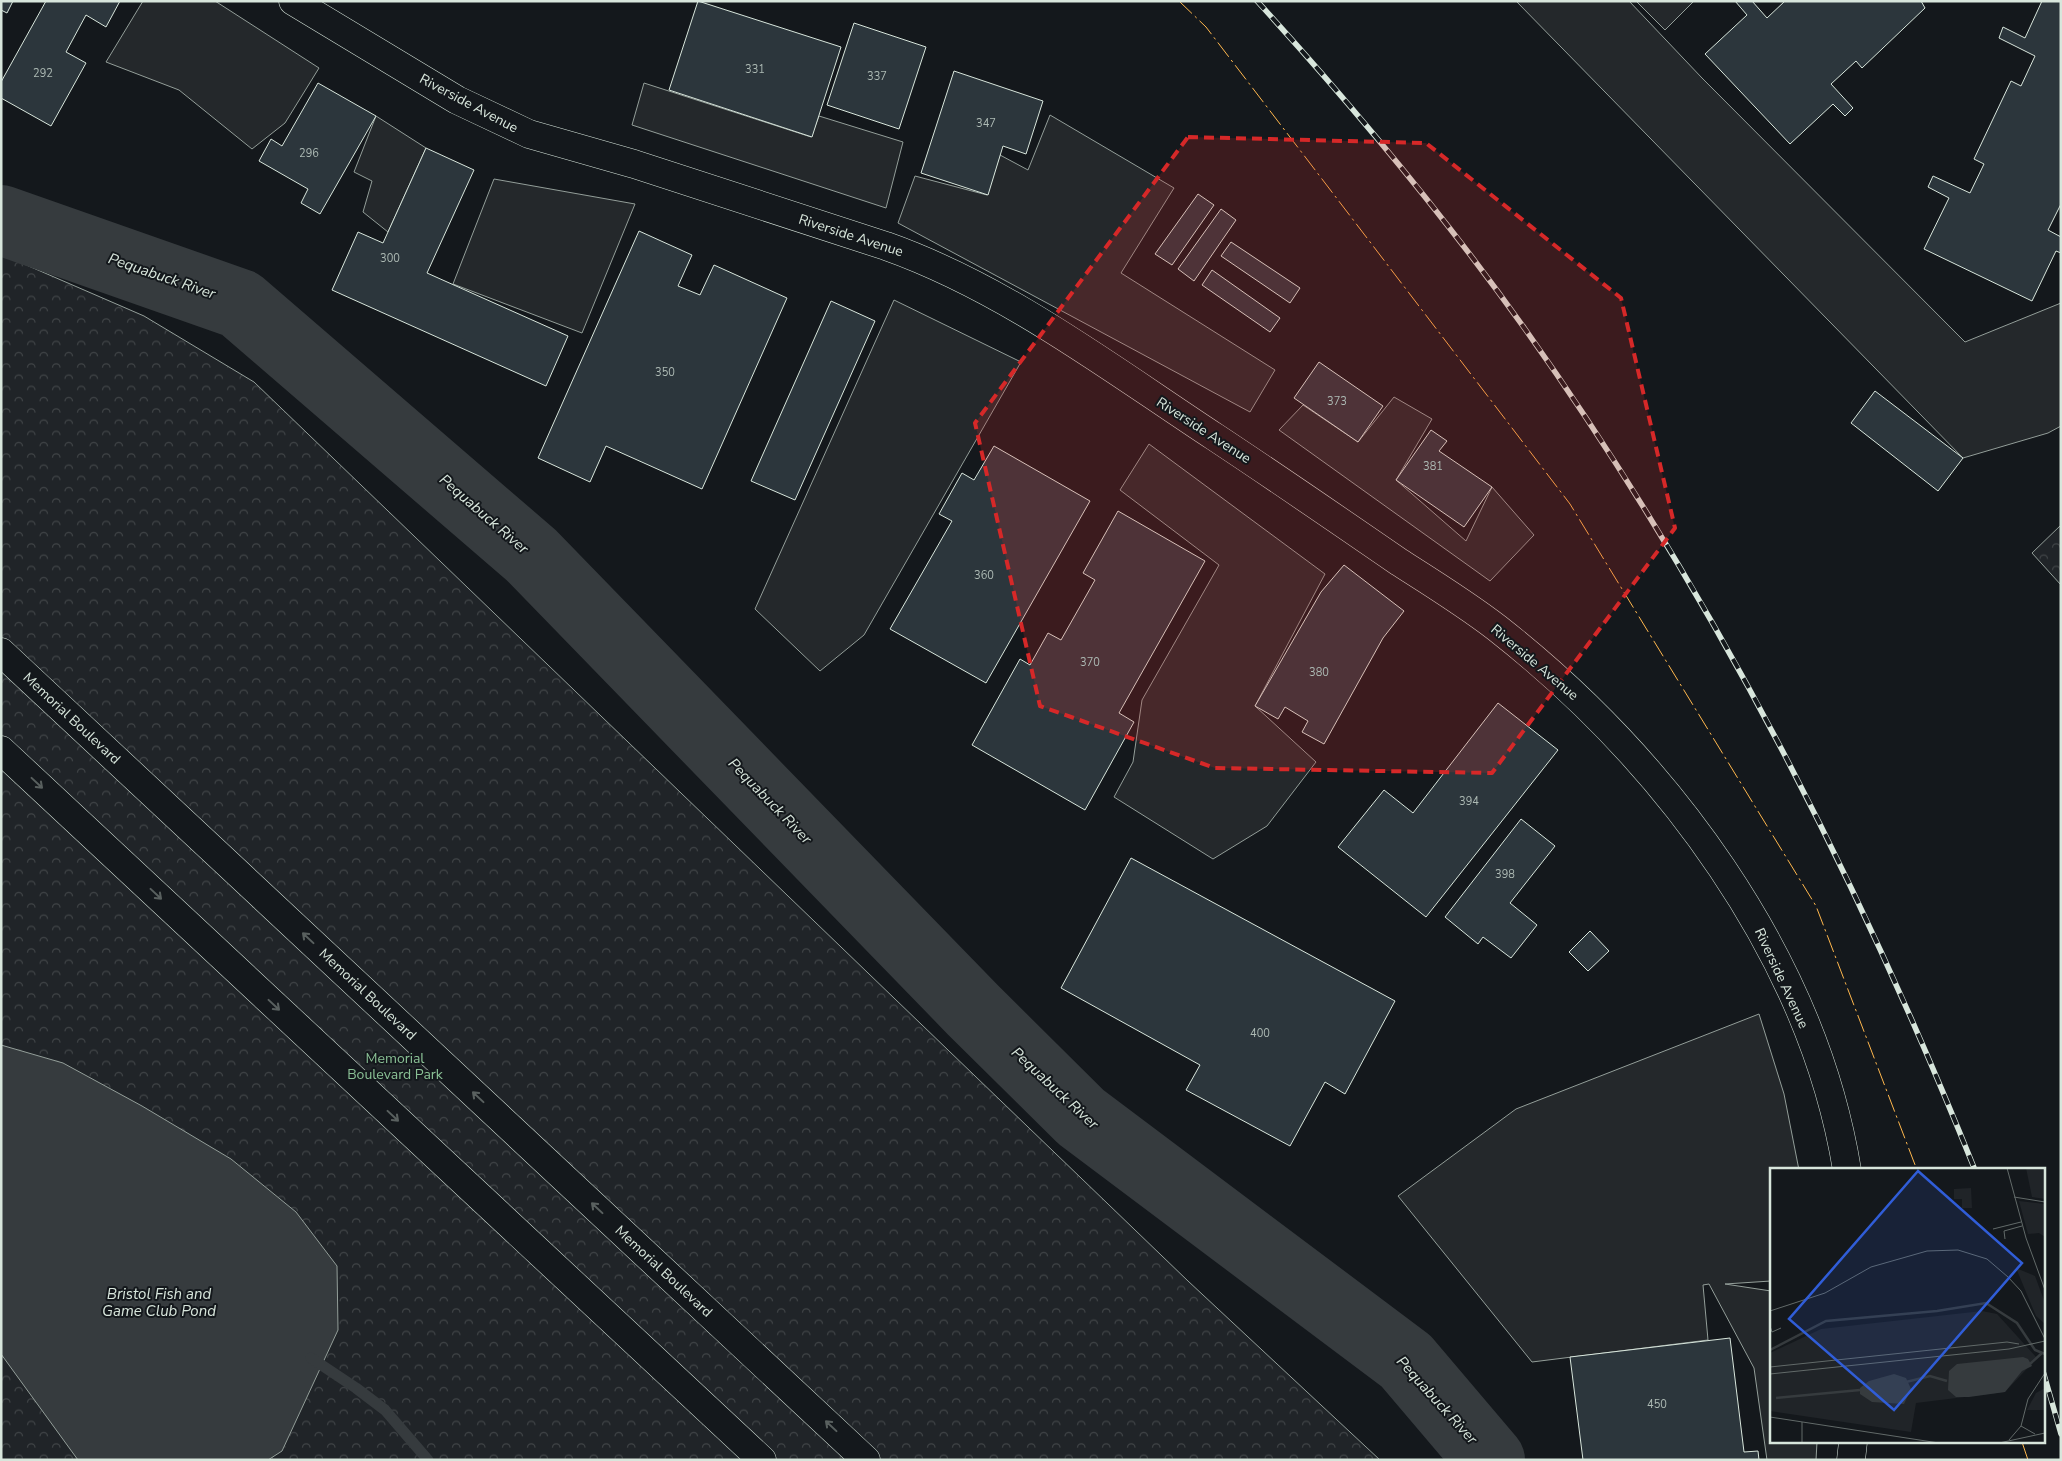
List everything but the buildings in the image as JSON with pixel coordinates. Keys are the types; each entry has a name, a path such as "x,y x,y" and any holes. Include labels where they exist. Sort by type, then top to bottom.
{"main road":[{"name":"Riverside Avenue","path":"293,1 457,100 529,134 634,164 886,246 926,260 987,291 1256,465 1495,626 1568,688 1608,728 1664,790 1734,889 1754,920 1783,974 1825,1074 1847,1168"},
{"name":"Memorial Boulevard","path":"1,652 866,1460"},
{"path":"1,750 762,1460"},
{"path":"1851,1460 1853,1444"}],"highlighted area":[{"path":"1188,137 1426,143 1621,298 1675,528 1492,773 1215,768 1040,706 975,423"}],"green space":[{"name":"Memorial Boulevard Park","path":"1,254 144,316 254,382 1188,1281 1380,1460 1,1460"},
{"path":"2061,525 2061,585 2032,553"}],"shaded area":[{"path":"143,1 215,1 319,68 285,123 252,149 179,90 106,62"},
{"path":"1516,1 1629,1 1702,78 1965,342 2061,303 2061,426 2048,433 1963,458"},
{"path":"1636,1 1694,1 1665,30"},
{"path":"644,83 811,137 819,116 903,142 886,208 632,125"},
{"path":"1050,115 1174,188 1121,273 1275,370 1250,412 898,223 915,176 987,195 1000,155 1028,170"},
{"path":"376,116 426,148 388,232 363,212 372,181 354,172"},
{"path":"494,179 635,204 582,333 453,284"},
{"path":"894,300 1021,362 864,635 820,671 755,609"},
{"path":"1394,397 1432,419 1396,480 1466,541 1492,487 1534,535 1490,581 1279,430 1303,405 1358,442"},
{"path":"1149,444 1325,574 1255,706 1316,762 1267,826 1213,859 1114,797 1133,762 1142,700 1219,565 1120,490"},
{"path":"1759,1014 1784,1094 1799,1168 1770,1168 1770,1281 1725,1284 1770,1291 1770,1444 1817,1444 1816,1460 1767,1460 1754,1368 1709,1284 1703,1285 1708,1340 1532,1362 1398,1196 1516,1109"}],"water":[{"name":"Bristol Fish and Game Club Pond","path":"1,1045 63,1063 142,1106 231,1159 296,1212 337,1266 338,1330 282,1451 268,1460 78,1460 1,1354"}],"waterway":[{"name":"Pequabuck River","path":"1,220 240,304 531,555 973,1010 1081,1117 1406,1361 1490,1460"},
{"path":"311,1358 385,1410 428,1460"}],"railway":[{"path":"1257,1 1362,120 1494,286 1593,428 1657,528 1775,736 1829,842 1929,1060 1974,1168"},
{"path":"2044,1374 2061,1434"}],"power":[{"path":"1179,1 1206,27 1570,504 1816,906 1916,1168"},
{"path":"2023,1444 2028,1460"}]}
